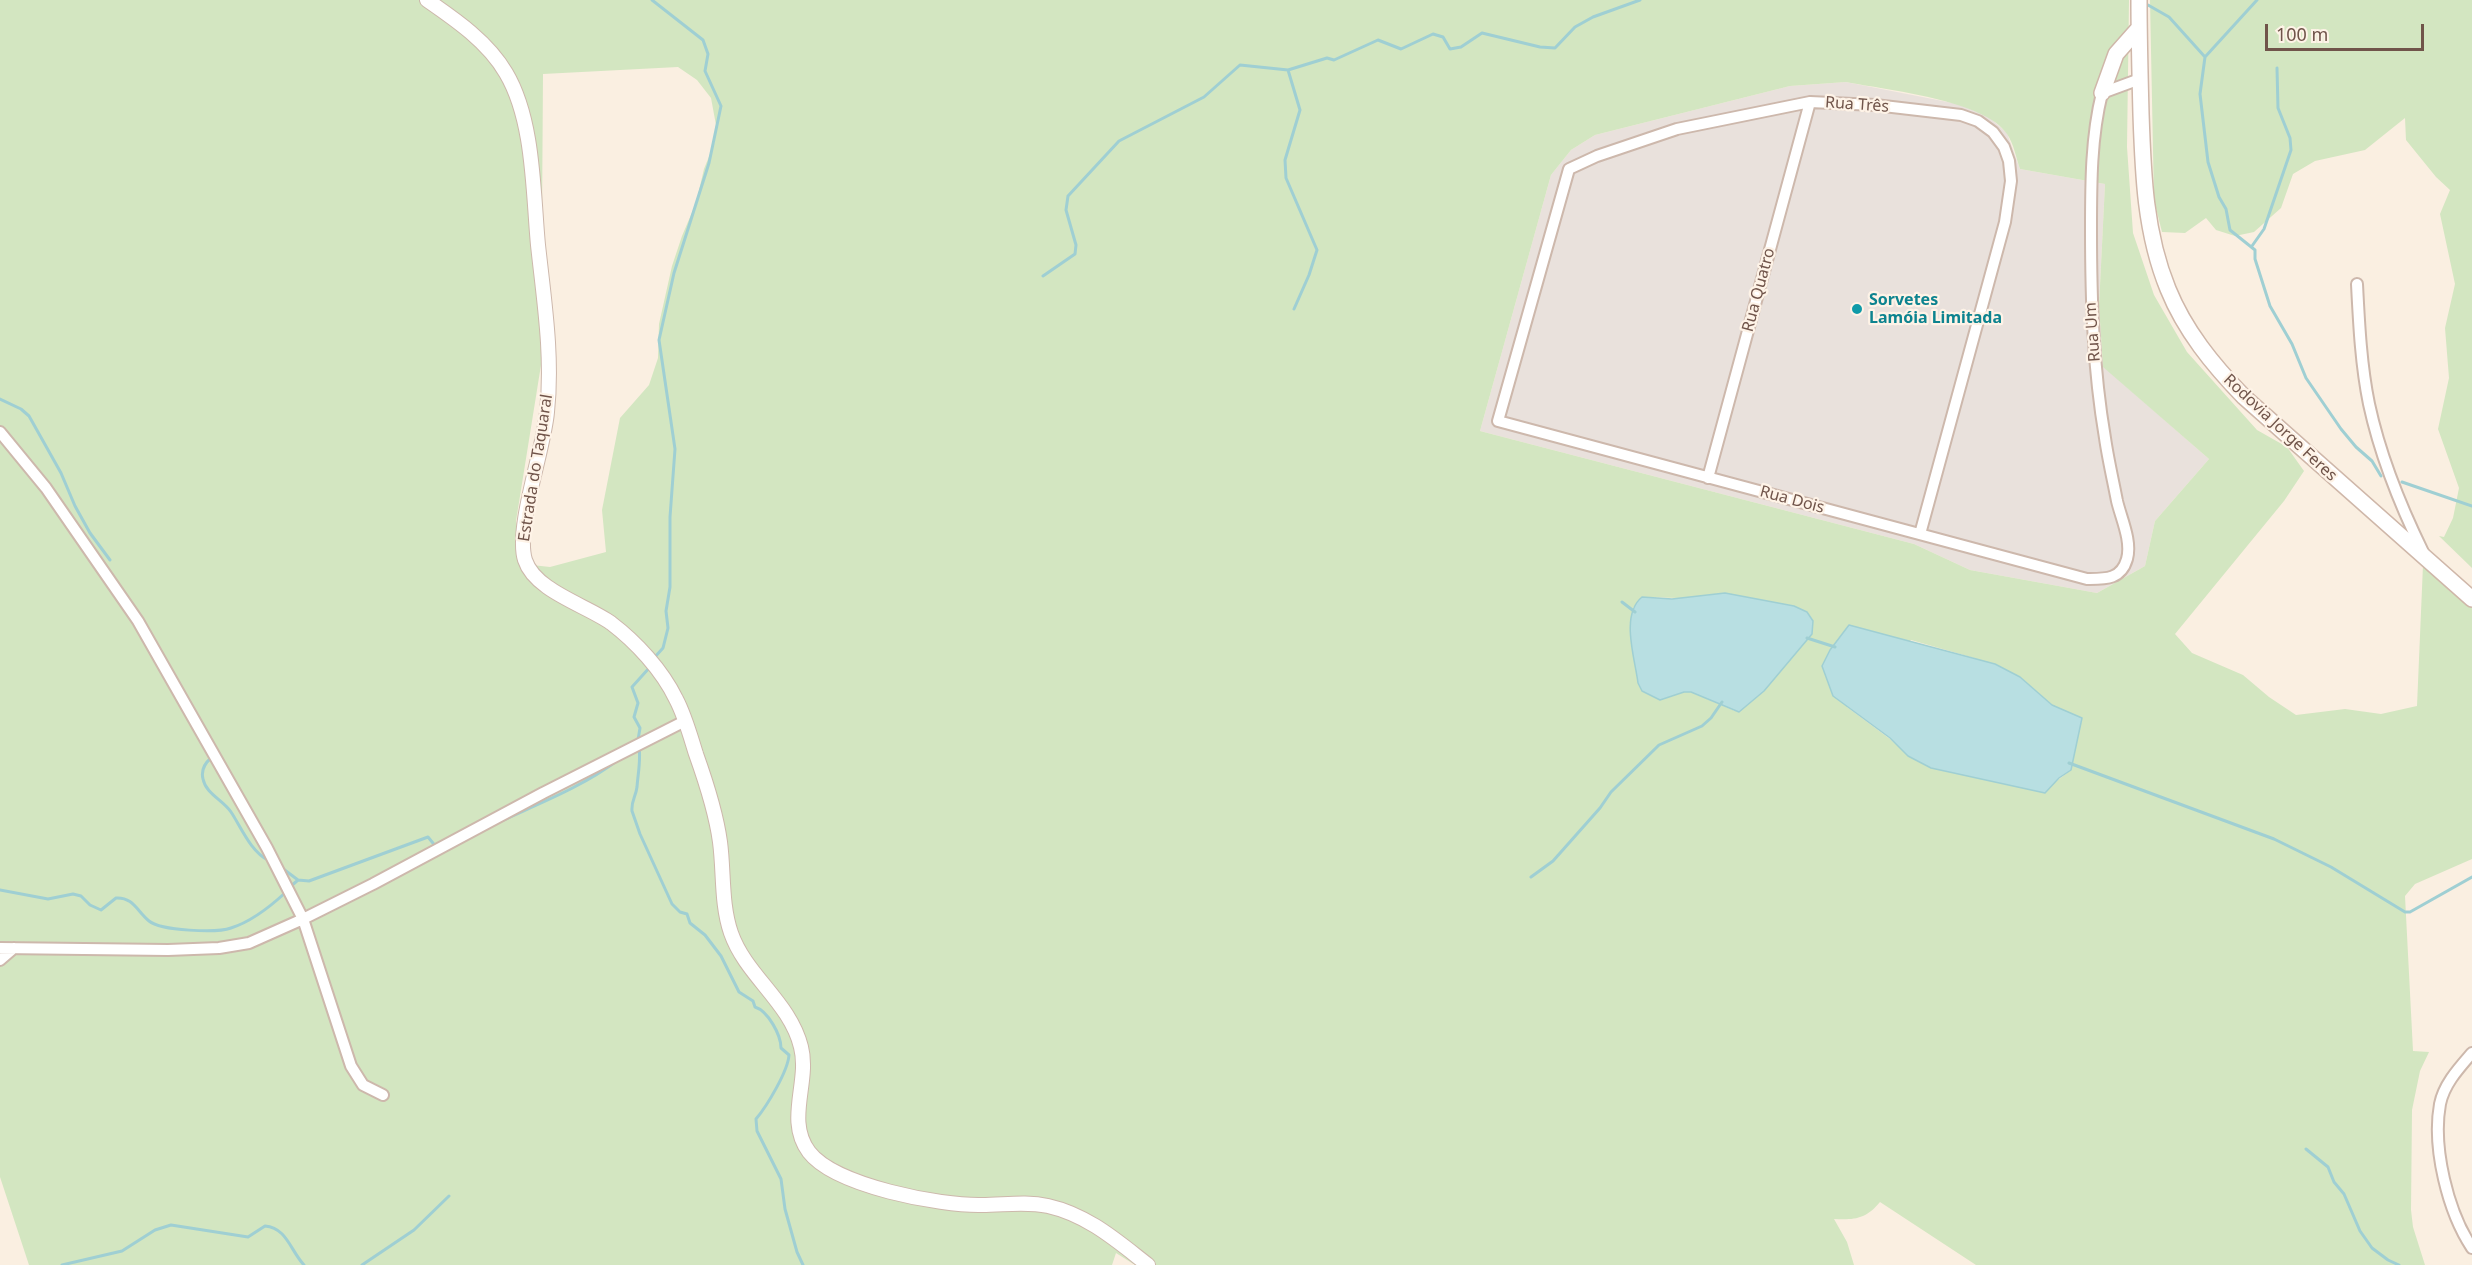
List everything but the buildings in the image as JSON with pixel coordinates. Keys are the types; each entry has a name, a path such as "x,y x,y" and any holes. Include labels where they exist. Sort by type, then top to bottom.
{"main road":[{"name":"Rodovia Jorge Feres","path":"2139,0 2142,160 2150,229 2169,291 2190,331 2214,365 2244,397 2472,599"},
{"path":"2102,93 2116,54 2139,28"}],"street":[{"name":"Estrada do Taquaral","path":"427,0 458,21 489,50 507,75 520,107 529,148 550,363 547,415 525,529 525,561 533,575 545,586 593,610 616,626 641,650 676,697 709,794 720,838 725,910 732,936 744,957 787,1014 803,1051 803,1070 797,1103 799,1131 808,1151 825,1168 843,1176 910,1196 948,1204 983,1206 1019,1203 1046,1206 1074,1214 1100,1227 1148,1265"},
{"path":"2102,93 2140,79"},
{"name":"Rua Um","path":"2087,579 2115,577 2122,570 2128,549 2105,438 2091,324 2091,179 2096,122 2102,93"},
{"name":"Rua Três","path":"1497,421 1569,169 1597,156 1677,129 1810,102 1875,105 1961,115 1978,121 1993,132 2004,147 2012,181 2005,222 1920,534"},
{"name":"Rua Quatro","path":"1708,478 1810,102"},
{"path":"2357,284 2364,372 2370,405 2389,471 2425,558"},
{"name":"Rua Dois","path":"1497,421 2087,579"},
{"path":"0,432 59,506 138,621 261,838 303,919 351,1066 363,1085 383,1095"},
{"path":"0,948 168,950 219,948 249,943 303,919 685,721"},
{"path":"0,960 14,948"},
{"path":"2472,1053 2447,1085 2440,1103 2438,1129 2450,1205 2462,1233 2472,1248"}],"shaded area":[{"path":"1846,82 1958,104 1988,116 2007,133 2020,169 2105,184 2099,306 2103,366 2209,459 2155,521 2145,566 2097,593 1970,570 1914,544 1480,431 1551,175 1571,150 1595,135 1790,86"}],"green space":[{"path":"0,0 2129,0 2127,147 2133,233 2154,295 2187,352 2257,430 2287,447 2304,471 2284,501 2175,634 2192,653 2243,675 2269,697 2296,715 2345,709 2381,714 2417,706 2423,565 2472,608 2472,859 2415,884 2405,896 2413,1051 2429,1052 2420,1071 2412,1110 2411,1210 2413,1227 2425,1265 1976,1265 1880,1202 1870,1212 1860,1217 1834,1219 1847,1242 1854,1265 1135,1265 1116,1253 1112,1265 29,1265 0,1177","holes":["678,67 697,80 711,98 716,125 714,144 704,169 696,203 672,266 659,324 658,358 649,385 620,418 602,510 606,552 550,567 532,565 519,541 516,521 541,365 543,74","1846,82 1909,93 1957,105 1995,122 2007,134 2020,169 2105,184 2099,306 2103,367 2209,459 2155,521 2145,566 2097,593 1970,570 1914,544 1480,431 1551,175 1571,150 1595,135 1790,86","1642,597 1678,598 1735,711 1691,692 1660,700 1638,683 1631,626 1633,608","1911,640 1974,658 2020,677 2052,705 2081,718 2071,770 2050,786 1909,756 1847,707"]},
{"path":"2150,0 2472,0 2472,568 2439,536 2444,537 2453,518 2459,488 2438,429 2449,378 2445,328 2455,284 2440,214 2450,190 2436,177 2406,140 2405,118 2365,150 2315,161 2293,174 2281,208 2254,232 2235,236 2216,230 2206,218 2185,233 2162,232 2154,200"}],"water":[{"path":"1725,593 1794,606 1807,612 1813,621 1812,634 1764,691 1739,712 1691,692 1660,700 1642,691 1638,683 1630,626 1635,605 1642,597 1672,599"},
{"path":"1849,625 1995,664 2020,677 2052,705 2082,718 2071,770 2059,778 2045,793 1931,768 1908,756 1890,738 1833,696 1822,666 1830,650"}],"waterway":[{"path":"652,0 703,40 708,54 705,71 721,106 709,163 674,273 659,340 675,449 670,517 670,587 666,611 668,628 663,648 654,658"},
{"path":"1043,276 1075,254 1076,245 1066,210 1068,196 1119,141 1204,97 1240,65 1288,70 1327,58 1334,60 1378,40 1401,49 1433,34 1443,37 1450,49 1461,47 1482,33 1540,47 1555,48 1575,27 1593,17 1640,0"},
{"path":"2257,0 2205,57 2200,94 2208,162 2219,197 2226,209 2230,230 2255,250 2255,259 2270,306 2292,344 2306,378 2341,429 2372,461 2381,476"},
{"path":"2148,5 2169,17 2205,57"},
{"path":"2252,246 2264,229 2291,150 2290,138 2278,108 2277,68"},
{"path":"1288,70 1300,110 1285,160 1286,178 1317,250 1294,309"},
{"path":"0,399 21,409 29,416 61,473 90,533 110,560"},
{"path":"2402,482 2472,506"},
{"path":"1622,602 1635,612"},
{"path":"1807,638 1835,647"},
{"path":"638,740 640,728 634,717 638,703 632,687 650,667"},
{"path":"1531,877 1553,861 1600,808 1611,792 1659,745 1702,726 1722,702"},
{"path":"639,747 640,762 632,811 672,904 680,912 687,914 690,923 705,935 721,956 739,992 753,1001 755,1007 769,1018 779,1037 781,1048 789,1055 776,1088 756,1119 757,1131 781,1179 785,1209 803,1265"},
{"path":"211,758 203,770 202,776 205,784 231,812 256,851 268,860"},
{"path":"499,822 575,786 618,760"},
{"path":"2069,763 2274,839 2331,867 2405,912 2410,912 2472,877"},
{"path":"282,868 298,880 309,881 428,837 437,848"},
{"path":"290,887 298,880"},
{"path":"0,890 48,899 73,894 81,896 90,905 101,910 116,898 122,898 131,902 149,921 155,924 202,931 224,930 246,922 286,892"},
{"path":"2306,1149 2328,1167 2334,1182 2344,1194 2360,1231 2372,1248 2399,1265"},
{"path":"362,1265 414,1230 449,1196"},
{"path":"62,1265 122,1251 155,1230 171,1225 248,1237 265,1226 272,1228 283,1235 304,1265"}],"place":[{"name":"Sorvetes Lamóia Limitada","path":"1857,309"}]}
